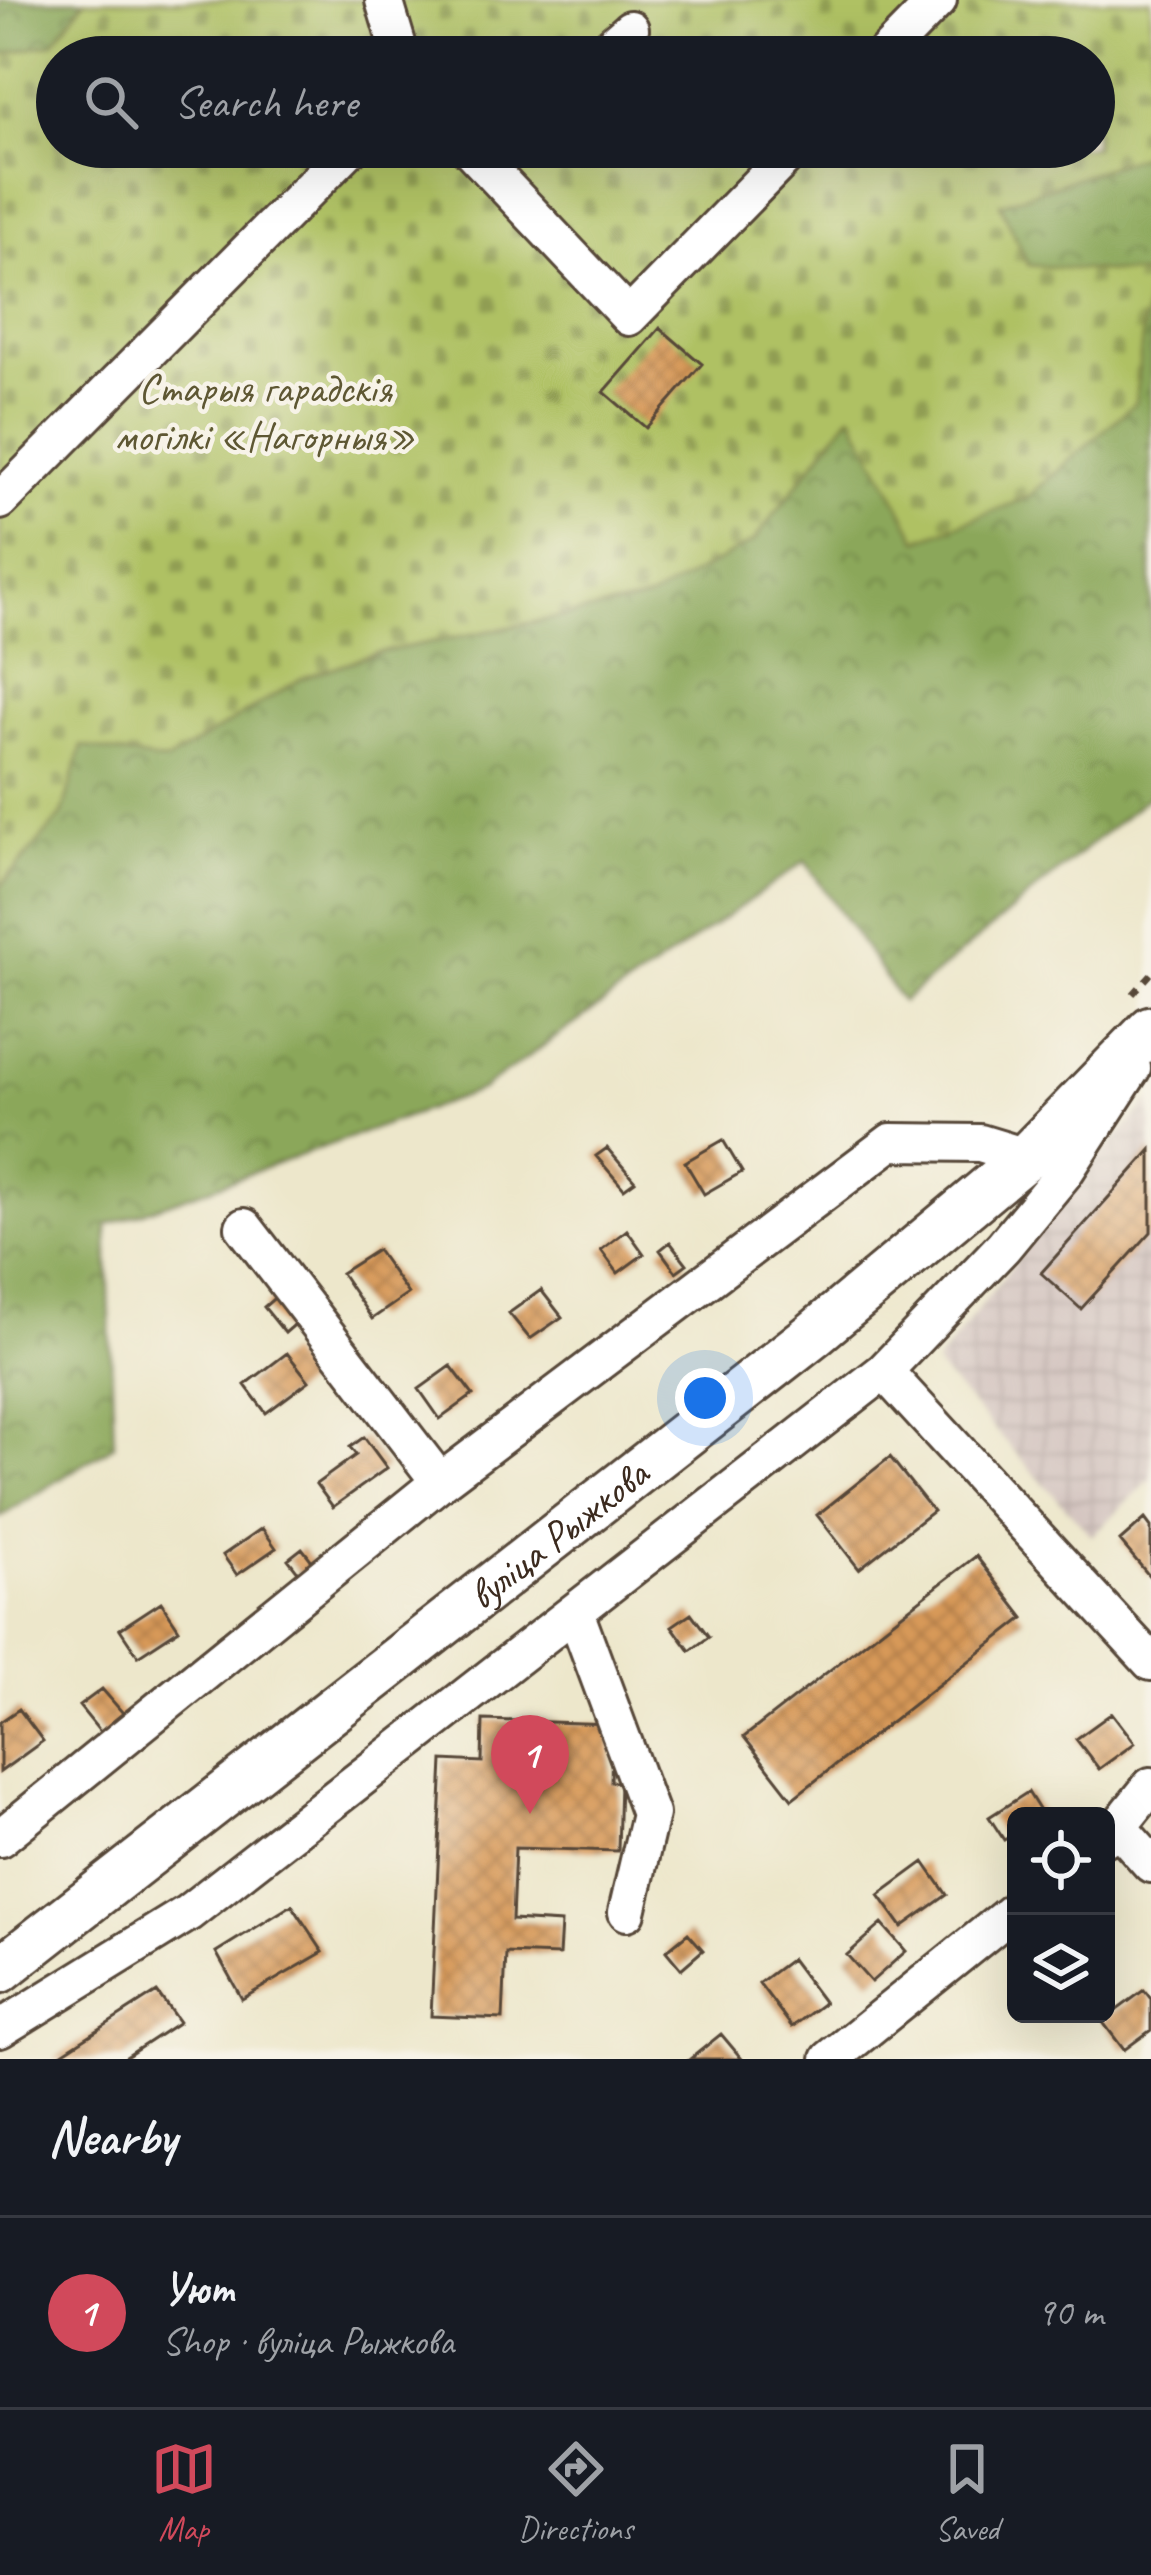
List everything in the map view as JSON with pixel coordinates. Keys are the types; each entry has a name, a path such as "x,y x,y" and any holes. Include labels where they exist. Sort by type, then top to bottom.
{"main road":[{"name":"вуліца Рыжкова","path":"0,1970 814,1334 1026,1157 1151,1034"}],"street":[{"path":"383,0 394,36"},
{"path":"903,36 938,0"},
{"path":"621,36 630,28"},
{"path":"0,501 330,168"},
{"path":"497,168 629,317 774,168"},
{"path":"0,2030 188,1913 884,1371 1003,1247 1064,1173 1151,1034"},
{"path":"0,1838 440,1482 891,1142 980,1143 1026,1157"},
{"path":"244,1227 440,1482"},
{"path":"884,1371 1151,1662"},
{"path":"575,1612 650,1814 627,1912"},
{"path":"1115,1828 1151,1786"},
{"path":"1115,1834 1151,1864"},
{"path":"830,2059 1009,1915"}],"shaded area":[{"path":"1151,1100 1151,1479 1092,1536 935,1365 1075,1184"}],"green space":[{"path":"0,0 85,0 59,36 36,36 36,47 0,55"},
{"name":"Старыя гарадскія могілкі «Нагорныя»","path":"85,0 1151,0 1151,152 1115,164 1115,36 58,36"},
{"name":"Старыя гарадскія могілкі «Нагорныя»","path":"36,47 36,168 1105,168 1000,204 1028,265 1149,275 1135,403 1027,498 918,540 851,414 754,541 647,600 376,653 302,678 166,762 82,746 62,815 0,887 0,55"},
{"path":"1151,152 1151,794 902,1002 805,861 481,1090 107,1225 114,1445 0,1517 0,887 62,815 81,746 166,762 302,678 377,653 647,600 754,541 852,413 1149,276 1028,265 1000,203 1115,168"}],"building":[{"path":"660,328 702,364 646,428 604,392"},
{"path":"723,1140 742,1172 704,1194 685,1162"},
{"path":"607,1148 635,1181 624,1189 596,1156"},
{"path":"1151,1150 1151,1232 1081,1309 1041,1273"},
{"path":"627,1230 644,1254 618,1273 601,1250"},
{"path":"670,1242 687,1264 676,1272 660,1250"},
{"path":"377,1250 408,1294 372,1319 341,1273"},
{"path":"541,1290 562,1317 530,1339 509,1313"},
{"path":"279,1294 300,1320 285,1333 264,1307"},
{"path":"287,1353 309,1381 266,1413 245,1385"},
{"path":"451,1366 473,1395 440,1419 419,1389"},
{"path":"364,1437 387,1468 333,1507 316,1484 356,1455 350,1447"},
{"path":"890,1457 933,1511 859,1569 817,1515"},
{"path":"1145,1519 1151,1527 1151,1578 1120,1541"},
{"path":"262,1528 276,1548 237,1575 223,1555"},
{"path":"302,1548 316,1566 302,1577 288,1559"},
{"path":"976,1556 1024,1618 792,1799 744,1737"},
{"path":"161,1602 179,1629 138,1656 120,1629"},
{"path":"691,1613 709,1637 690,1651 672,1626"},
{"path":"102,1689 129,1720 105,1738 79,1706"},
{"path":"19,1709 43,1741 0,1772 0,1722"},
{"path":"1112,1713 1135,1743 1099,1769 1076,1739"},
{"path":"483,1720 612,1724 611,1782 620,1782 618,1851 515,1848 512,1920 561,1923 559,1955 506,1953 503,2019 431,2016 443,1760 482,1762"},
{"path":"1028,1792 1037,1807 1007,1807 1004,1840 989,1817"},
{"path":"924,1862 947,1895 902,1927 879,1895"},
{"path":"292,1905 323,1952 242,1999 216,1952"},
{"path":"882,1924 906,1951 871,1982 847,1955"},
{"path":"688,1933 703,1950 681,1969 666,1951"},
{"path":"791,1959 824,2003 792,2027 759,1983"},
{"path":"1144,1990 1151,1999 1151,2030 1124,2050 1104,2023 1115,2023 1115,2011"},
{"path":"157,1992 179,2022 123,2059 53,2059"},
{"path":"721,2034 742,2059 690,2059"}],"place":[{"name":"Уют","path":"530,1814"}]}
